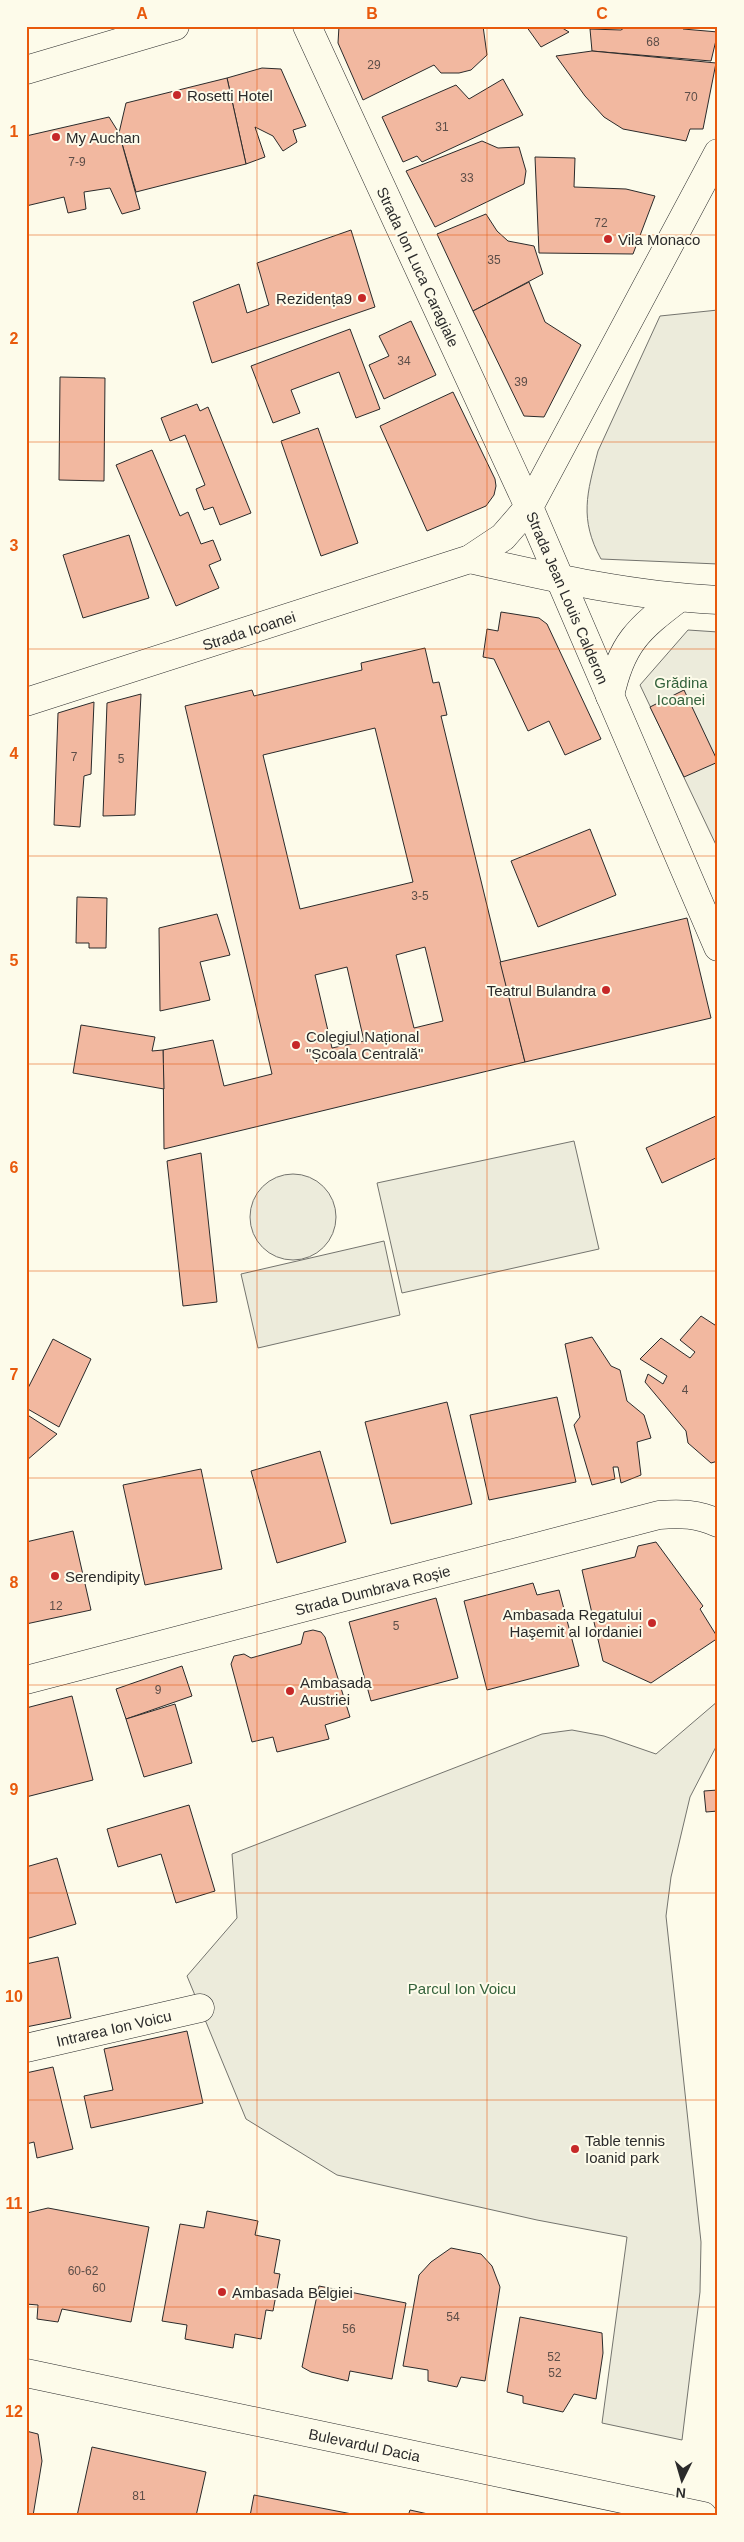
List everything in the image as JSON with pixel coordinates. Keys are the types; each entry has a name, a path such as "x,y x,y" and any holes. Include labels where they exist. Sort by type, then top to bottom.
{"street":[{"path":"26,70 175,26"},
{"name":"Strada Ion Luca Caragiale","path":"307,26 529,507"},
{"name":"Strada Jean Louis Calderon","path":"718,153 529,507 562,580 718,947"},
{"name":"Strada Icoanei","path":"26,702 470,559 503,537 529,507"},
{"path":"470,559 562,580 679,598 718,600"},
{"path":"610,696 615,671 623,651 639,631 679,598"},
{"name":"Strada Dumbrava Roșie","path":"26,1680 660,1515 681,1513 703,1516 718,1523"},
{"name":"Intrarea Ion Voicu","path":"26,2048 200,2008"},
{"name":"Bulevardul Dacia","path":"26,2373 703,2516"}],"green space":[{"path":"718,310 718,564 601,559 594,545 587,518 588,493 594,466 598,451 660,316"},
{"name":"Grădina Icoanei","path":"688,630 718,632 718,849 640,685"},
{"path":"574,1141 599,1249 402,1293 377,1183"},
{"path":"293,1174 309,1178 323,1187 332,1201 336,1217 332,1233 323,1247 309,1256 293,1260 277,1256 263,1247 254,1233 250,1217 254,1201 263,1187 277,1178"},
{"path":"384,1241 400,1315 258,1348 241,1274"},
{"name":"Parcul Ion Voicu","path":"718,1701 718,1743 690,1797 671,1877 666,1916 701,2242 700,2292 682,2440 602,2423 627,2237 537,2220 337,2175 246,2119 187,1976 237,1918 232,1854 542,1734 572,1730 604,1736 656,1754"}],"building":[{"path":"339,26 483,26 487,55 471,70 459,73 441,73 434,65 363,100 338,43"},
{"path":"526,26 559,26 569,32 541,47"},
{"path":"627,26 683,26 683,29 718,32 711,61 592,51 590,29 621,30"},
{"path":"592,51 716,63 703,129 690,129 686,141 623,129 604,117 585,96 556,56"},
{"path":"262,68 281,69 306,126 293,130 297,142 283,151 273,136 255,127 265,157 246,164 227,78"},
{"path":"227,78 246,164 136,192 119,133 126,103"},
{"path":"503,79 523,115 422,162 417,156 403,162 382,117 456,85 469,99"},
{"path":"109,117 119,133 140,209 122,214 110,188 84,192 86,209 68,213 64,197 26,206 26,136"},
{"path":"482,141 498,148 519,147 526,171 524,184 435,227 406,171"},
{"path":"535,157 575,158 574,187 626,189 655,196 633,254 539,253"},
{"path":"486,214 497,231 508,241 534,246 543,274 473,311 437,234"},
{"path":"351,230 375,307 212,363 193,302 239,284 247,313 269,305 257,263"},
{"path":"529,282 545,322 581,345 544,417 524,416 473,311"},
{"path":"411,321 436,375 384,399 369,365 389,356 379,336"},
{"path":"350,329 380,409 356,418 339,372 291,390 300,413 273,423 251,366"},
{"path":"60,377 105,378 104,481 59,480"},
{"path":"453,392 495,479 496,486 494,495 486,506 427,531 380,426"},
{"path":"197,404 200,411 208,407 251,513 220,525 213,507 204,510 196,489 205,485 185,435 170,441 161,418"},
{"path":"318,428 358,543 321,556 281,441"},
{"path":"152,450 180,516 188,512 201,544 213,540 221,560 209,565 219,588 176,606 116,465"},
{"path":"129,535 149,598 83,618 63,555"},
{"path":"501,612 539,618 547,624 601,739 565,755 549,721 528,731 494,659 483,657 487,629 498,631"},
{"path":"425,648 433,683 439,682 447,715 441,716 525,1062 164,1149 163,1050 213,1040 224,1086 272,1074 185,706 252,690 254,696 362,670 361,663","holes":["375,728 413,882 300,909 263,755","425,947 443,1021 414,1028 396,955","347,967 364,1041 332,1048 315,975"]},
{"path":"684,690 718,762 684,777 650,707"},
{"path":"141,694 135,815 103,816 107,703"},
{"path":"94,702 91,774 84,776 80,827 54,825 58,713"},
{"path":"590,829 616,895 538,927 511,861"},
{"path":"77,897 107,898 106,948 89,948 89,943 76,943"},
{"path":"217,914 230,955 200,962 210,1000 160,1011 159,928"},
{"name":"Teatrul Bulandra","path":"687,918 711,1018 525,1062 500,962"},
{"path":"81,1025 155,1037 152,1051 163,1050 164,1089 73,1073"},
{"path":"718,1115 718,1157 662,1183 646,1148"},
{"path":"201,1153 217,1302 183,1306 167,1161"},
{"path":"701,1316 718,1327 718,1461 711,1463 688,1443 686,1431 645,1382 648,1374 663,1384 667,1376 640,1359 661,1338 690,1358 695,1352 680,1340"},
{"path":"592,1337 611,1366 620,1370 627,1401 644,1415 651,1438 637,1442 641,1475 621,1483 618,1467 613,1467 615,1479 592,1485 574,1425 580,1417 565,1344"},
{"path":"53,1339 91,1359 59,1427 26,1408 26,1392"},
{"path":"557,1397 576,1482 489,1500 470,1415"},
{"path":"447,1402 472,1504 391,1524 365,1422"},
{"path":"26,1414 57,1434 26,1461"},
{"path":"320,1451 346,1542 277,1563 251,1471"},
{"path":"201,1469 222,1569 145,1585 123,1485"},
{"name":"Serendipity","path":"73,1531 91,1610 26,1624 26,1542"},
{"name":"Ambasada Regatului Haşemit al Iordaniei","path":"656,1542 703,1606 700,1609 718,1638 651,1683 603,1661 582,1570 635,1557 638,1546"},
{"path":"533,1583 537,1595 559,1590 579,1666 487,1690 464,1601"},
{"path":"436,1598 458,1678 371,1701 349,1622"},
{"name":"Ambasada Austriei","path":"313,1630 321,1632 325,1637 350,1717 325,1725 329,1739 277,1752 273,1737 252,1742 231,1664 234,1656 244,1654 251,1658 301,1644 304,1632"},
{"path":"182,1666 192,1696 126,1719 116,1689"},
{"path":"72,1696 93,1780 26,1797 26,1708"},
{"path":"175,1704 192,1763 144,1777 126,1719"},
{"path":"718,1790 718,1811 706,1812 704,1791"},
{"path":"189,1805 215,1891 176,1903 161,1854 118,1867 107,1829"},
{"path":"57,1858 76,1924 26,1939 26,1867"},
{"path":"58,1957 71,2018 26,2027 26,1964"},
{"path":"187,2031 203,2103 91,2128 84,2096 113,2090 104,2049"},
{"path":"53,2067 73,2149 37,2158 34,2142 26,2144 26,2073"},
{"path":"48,2208 149,2227 131,2322 62,2309 58,2322 37,2319 38,2305 26,2304 27,2213"},
{"name":"Ambasada Belgiei","path":"207,2211 258,2221 255,2235 280,2240 274,2273 280,2274 273,2311 266,2310 261,2339 235,2334 233,2348 185,2339 187,2325 162,2321 180,2224 204,2228"},
{"path":"451,2248 481,2254 492,2266 500,2287 485,2381 461,2377 457,2387 428,2381 428,2370 403,2366 419,2275 431,2262"},
{"path":"319,2286 406,2303 392,2379 350,2371 348,2381 311,2372 302,2367"},
{"path":"520,2317 602,2333 603,2353 596,2399 574,2394 563,2412 523,2403 523,2396 507,2392"},
{"path":"26,2431 38,2434 42,2461 33,2516 26,2516"},
{"path":"92,2447 206,2472 196,2516 77,2516"},
{"path":"254,2495 352,2514 352,2516 250,2516"},
{"path":"410,2510 437,2516 408,2516"}],"place":[{"name":"Rosetti Hotel","path":"177,95"},
{"name":"My Auchan","path":"56,137"},
{"name":"Vila Monaco","path":"608,239"},
{"name":"Rezidența9","path":"362,298"},
{"name":"Teatrul Bulandra","path":"606,990"},
{"name":"Colegiul Național \"Școala Centrală\"","path":"296,1045"},
{"name":"Serendipity","path":"55,1576"},
{"name":"Ambasada Regatului Haşemit al Iordaniei","path":"652,1623"},
{"name":"Ambasada Austriei","path":"290,1691"},
{"name":"Table tennis Ioanid park","path":"575,2149"},
{"name":"Ambasada Belgiei","path":"222,2292"}]}
